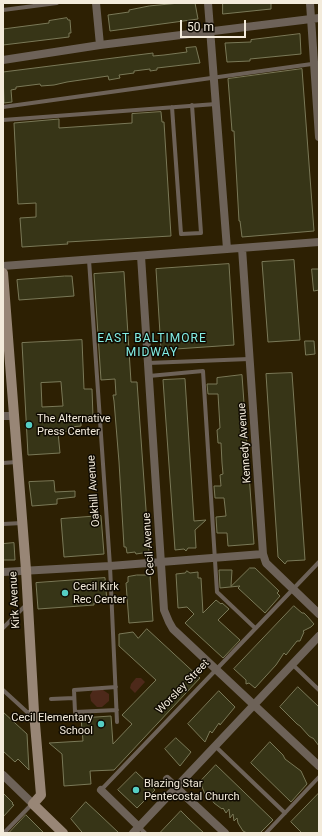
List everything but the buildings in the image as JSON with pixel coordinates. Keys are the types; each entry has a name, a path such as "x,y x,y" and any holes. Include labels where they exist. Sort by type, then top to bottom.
{"street":[{"path":"96,3 100,45"},
{"path":"208,3 227,249"},
{"path":"310,3 315,18 319,137"},
{"path":"3,60 100,45 315,18"},
{"path":"3,266 319,242"},
{"name":"Kennedy Avenue","path":"242,248 263,554 266,563 319,614"},
{"name":"Cecil Avenue","path":"141,256 164,610 168,622 173,629 319,766"},
{"name":"Kirk Avenue","path":"3,273 7,374 14,416 41,795 33,804"},
{"path":"3,416 14,416"},
{"path":"3,572 110,566 263,554"},
{"path":"136,830 319,636"},
{"path":"3,775 62,833"},
{"path":"167,779 224,833"},
{"name":"Worsley Street","path":"101,790 136,830"}],"lane":[{"path":"3,10 57,3"},
{"path":"3,107 317,63"},
{"path":"3,120 216,104"},
{"path":"172,107 181,234 201,233 192,105"},
{"name":"Oakhill Avenue","path":"89,260 110,566 117,722"},
{"path":"148,363 250,359"},
{"path":"149,376 203,372 217,592 255,628"},
{"path":"3,463 17,462"},
{"path":"3,524 22,523"},
{"name":"Worsley Street","path":"101,790 319,562"},
{"path":"3,628 27,604"},
{"path":"292,664 319,690"},
{"path":"116,687 74,690 75,712 116,710"},
{"path":"3,690 26,712 34,712"},
{"path":"51,699 74,698"},
{"path":"215,746 285,813"},
{"path":"266,833 319,777"},
{"path":"4,833 33,804"},
{"path":"136,830 145,833"}],"shaded area":[{"path":"136,678 141,678 145,682 135,693 130,688 131,684"},
{"path":"93,690 103,690 109,694 109,701 102,707 97,707 91,701 90,695"}],"place":[{"name":"The Alternative Press Center","path":"29,425"},
{"name":"Cecil Kirk Rec Center","path":"65,593"},
{"name":"Cecil Elementary School","path":"101,724"},
{"name":"Blazing Star Pentecostal Church","path":"136,790"}],"district":[{"name":"EAST BALTIMORE MIDWAY","path":"152,346"}]}
